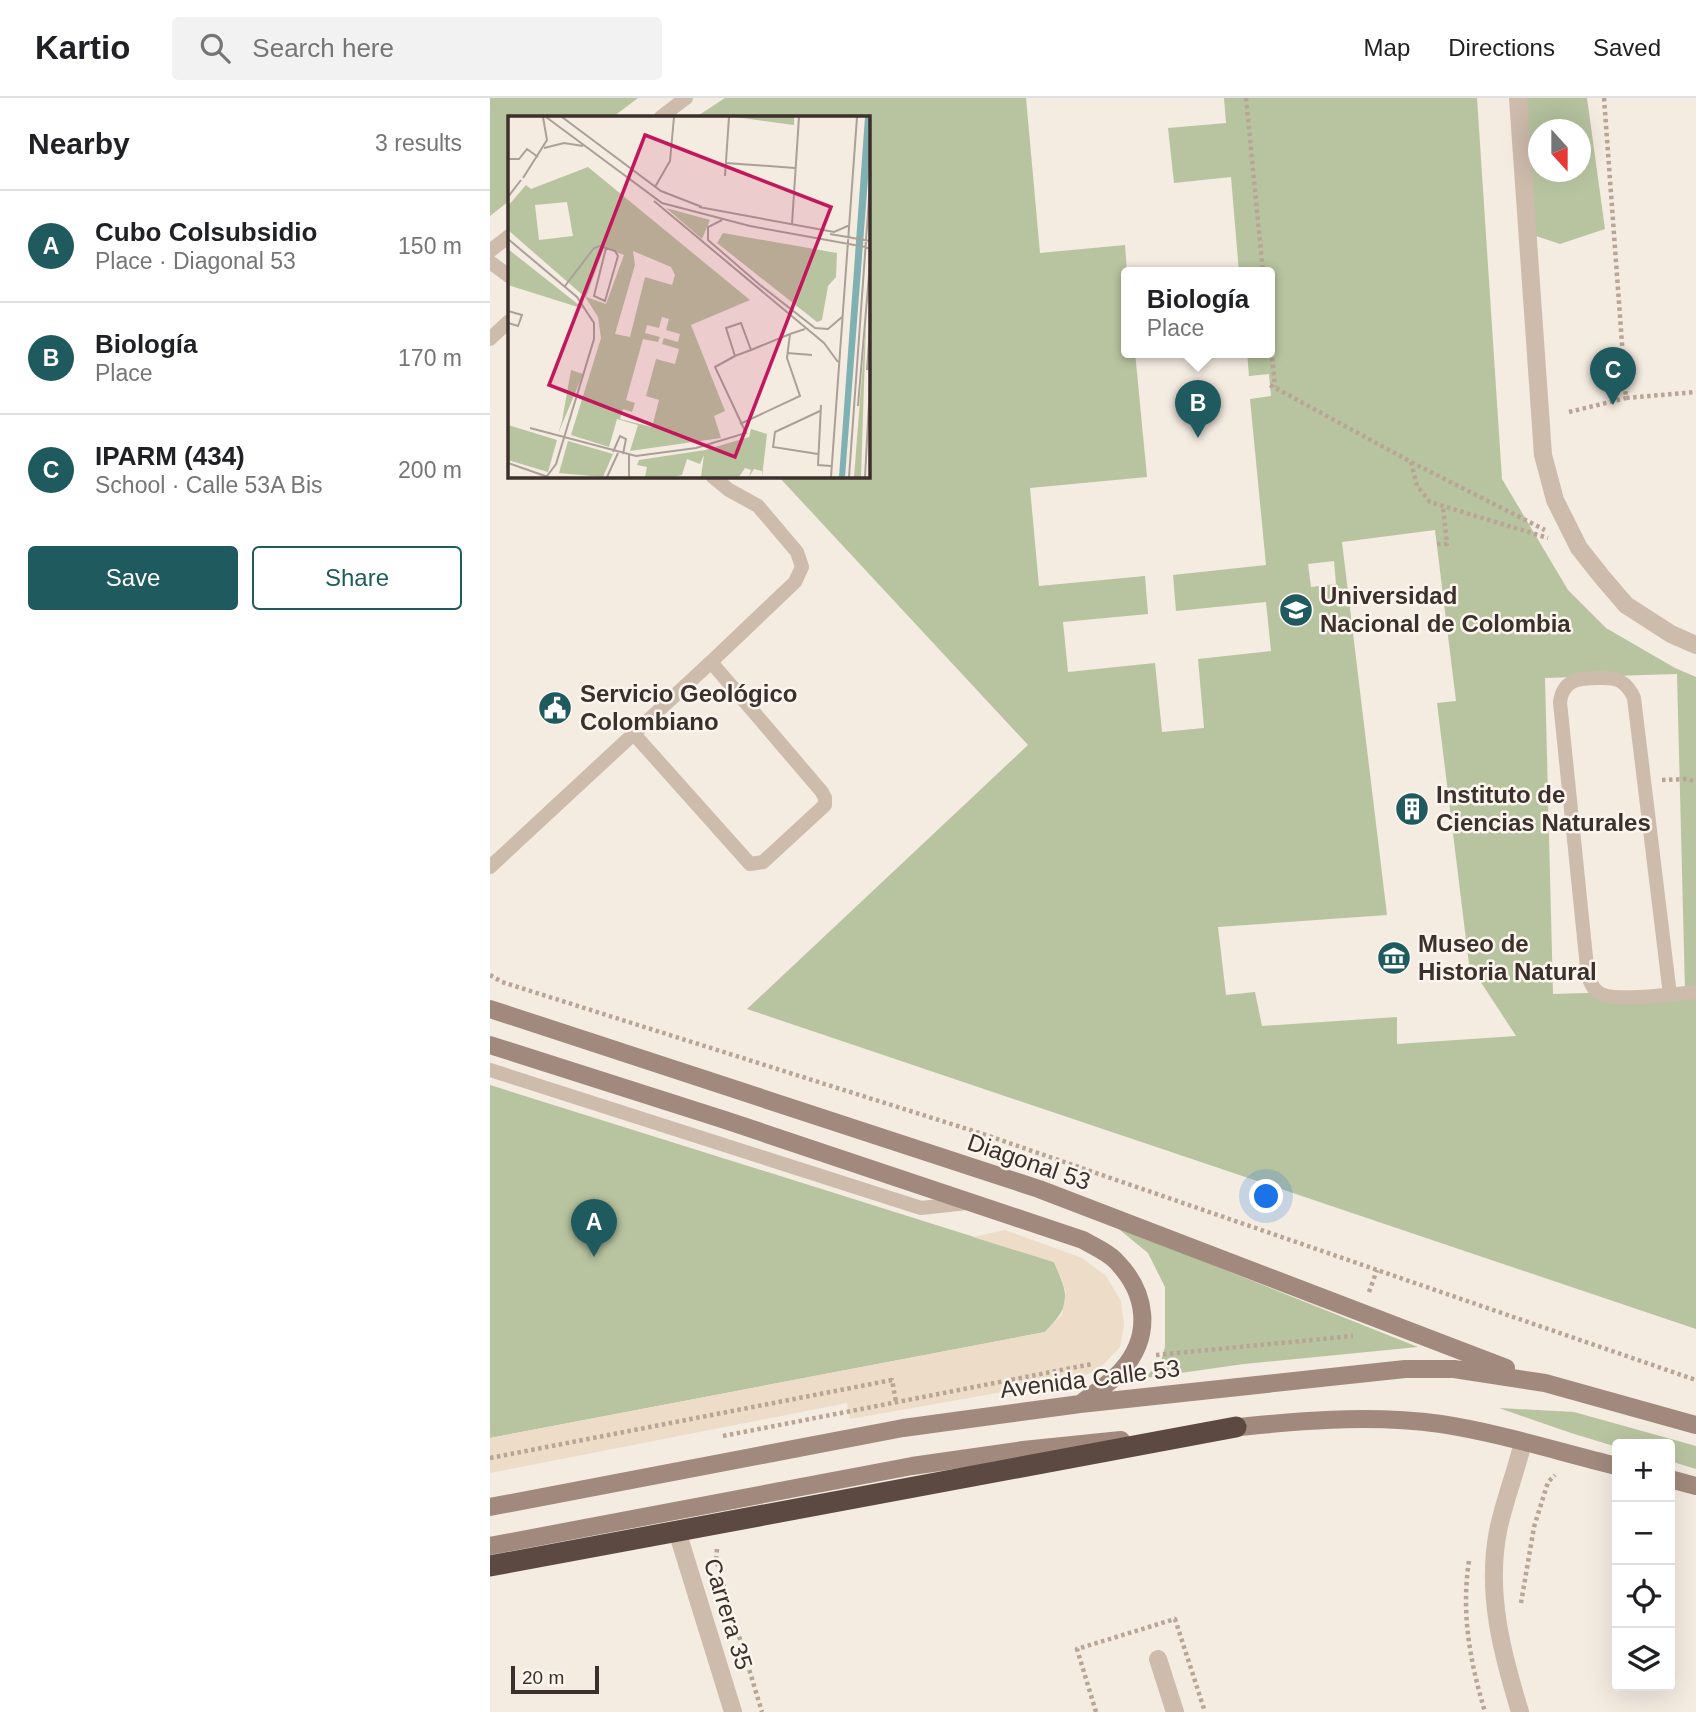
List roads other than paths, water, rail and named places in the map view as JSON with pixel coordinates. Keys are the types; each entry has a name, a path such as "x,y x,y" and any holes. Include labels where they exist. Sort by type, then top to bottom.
{"highway":[{"path":"490,1566 1236,1427"}],"main road":[{"name":"Diagonal 53","path":"490,1009 1039,1189 1545,1383"},
{"path":"490,1045 726,1120 1083,1240 1113,1258 1134,1283 1142,1306 1142,1331 1133,1357 1121,1372 1080,1404"},
{"name":"Avenida Calle 53","path":"490,1507 903,1428 1080,1404 1405,1369 1454,1369 1545,1383 1696,1425"},
{"path":"490,1546 912,1466 1023,1450 1314,1420 1406,1421 1455,1427 1612,1465"},
{"path":"1675,1480 1696,1486"}],"street":[{"path":"1518,98 1543,455 1555,500 1579,548 1626,605 1671,634 1696,645"},
{"path":"1520,1712 1503,1657 1496,1621 1494,1580 1498,1532 1523,1442"},
{"name":"Carrera 35","path":"677,1531 733,1712"},
{"path":"1158,1658 1175,1712"}],"lane":[{"path":"662,116 686,98"},
{"path":"490,251 508,237"},
{"path":"490,262 508,275"},
{"path":"490,340 508,322"},
{"path":"490,867 795,582 802,568 797,552 758,506 729,490 714,478"},
{"path":"633,733 750,864 763,862 821,810 825,798 822,792 711,662"},
{"path":"1670,995 1634,698 1629,688 1620,681 1611,678 1585,678 1566,684 1561,692 1560,702 1588,977 1592,987 1601,994 1613,997 1670,995 1696,992"},
{"path":"556,1091 563,1068"},
{"path":"490,1070 921,1208 971,1202"},
{"path":"722,1145 726,1120"},
{"path":"838,1181 846,1161"}],"place":[{"name":"IPARM (434)","path":"1613,405"},
{"name":"Biología","path":"1198,438"},
{"name":"Universidad Nacional de Colombia","path":"1296,610"},
{"name":"Servicio Geológico Colombiano","path":"555,708"},
{"name":"Instituto de Ciencias Naturales","path":"1412,809"},
{"name":"Museo de Historia Natural","path":"1394,958"},
{"name":"Cubo Colsubsidio","path":"594,1257"}]}
